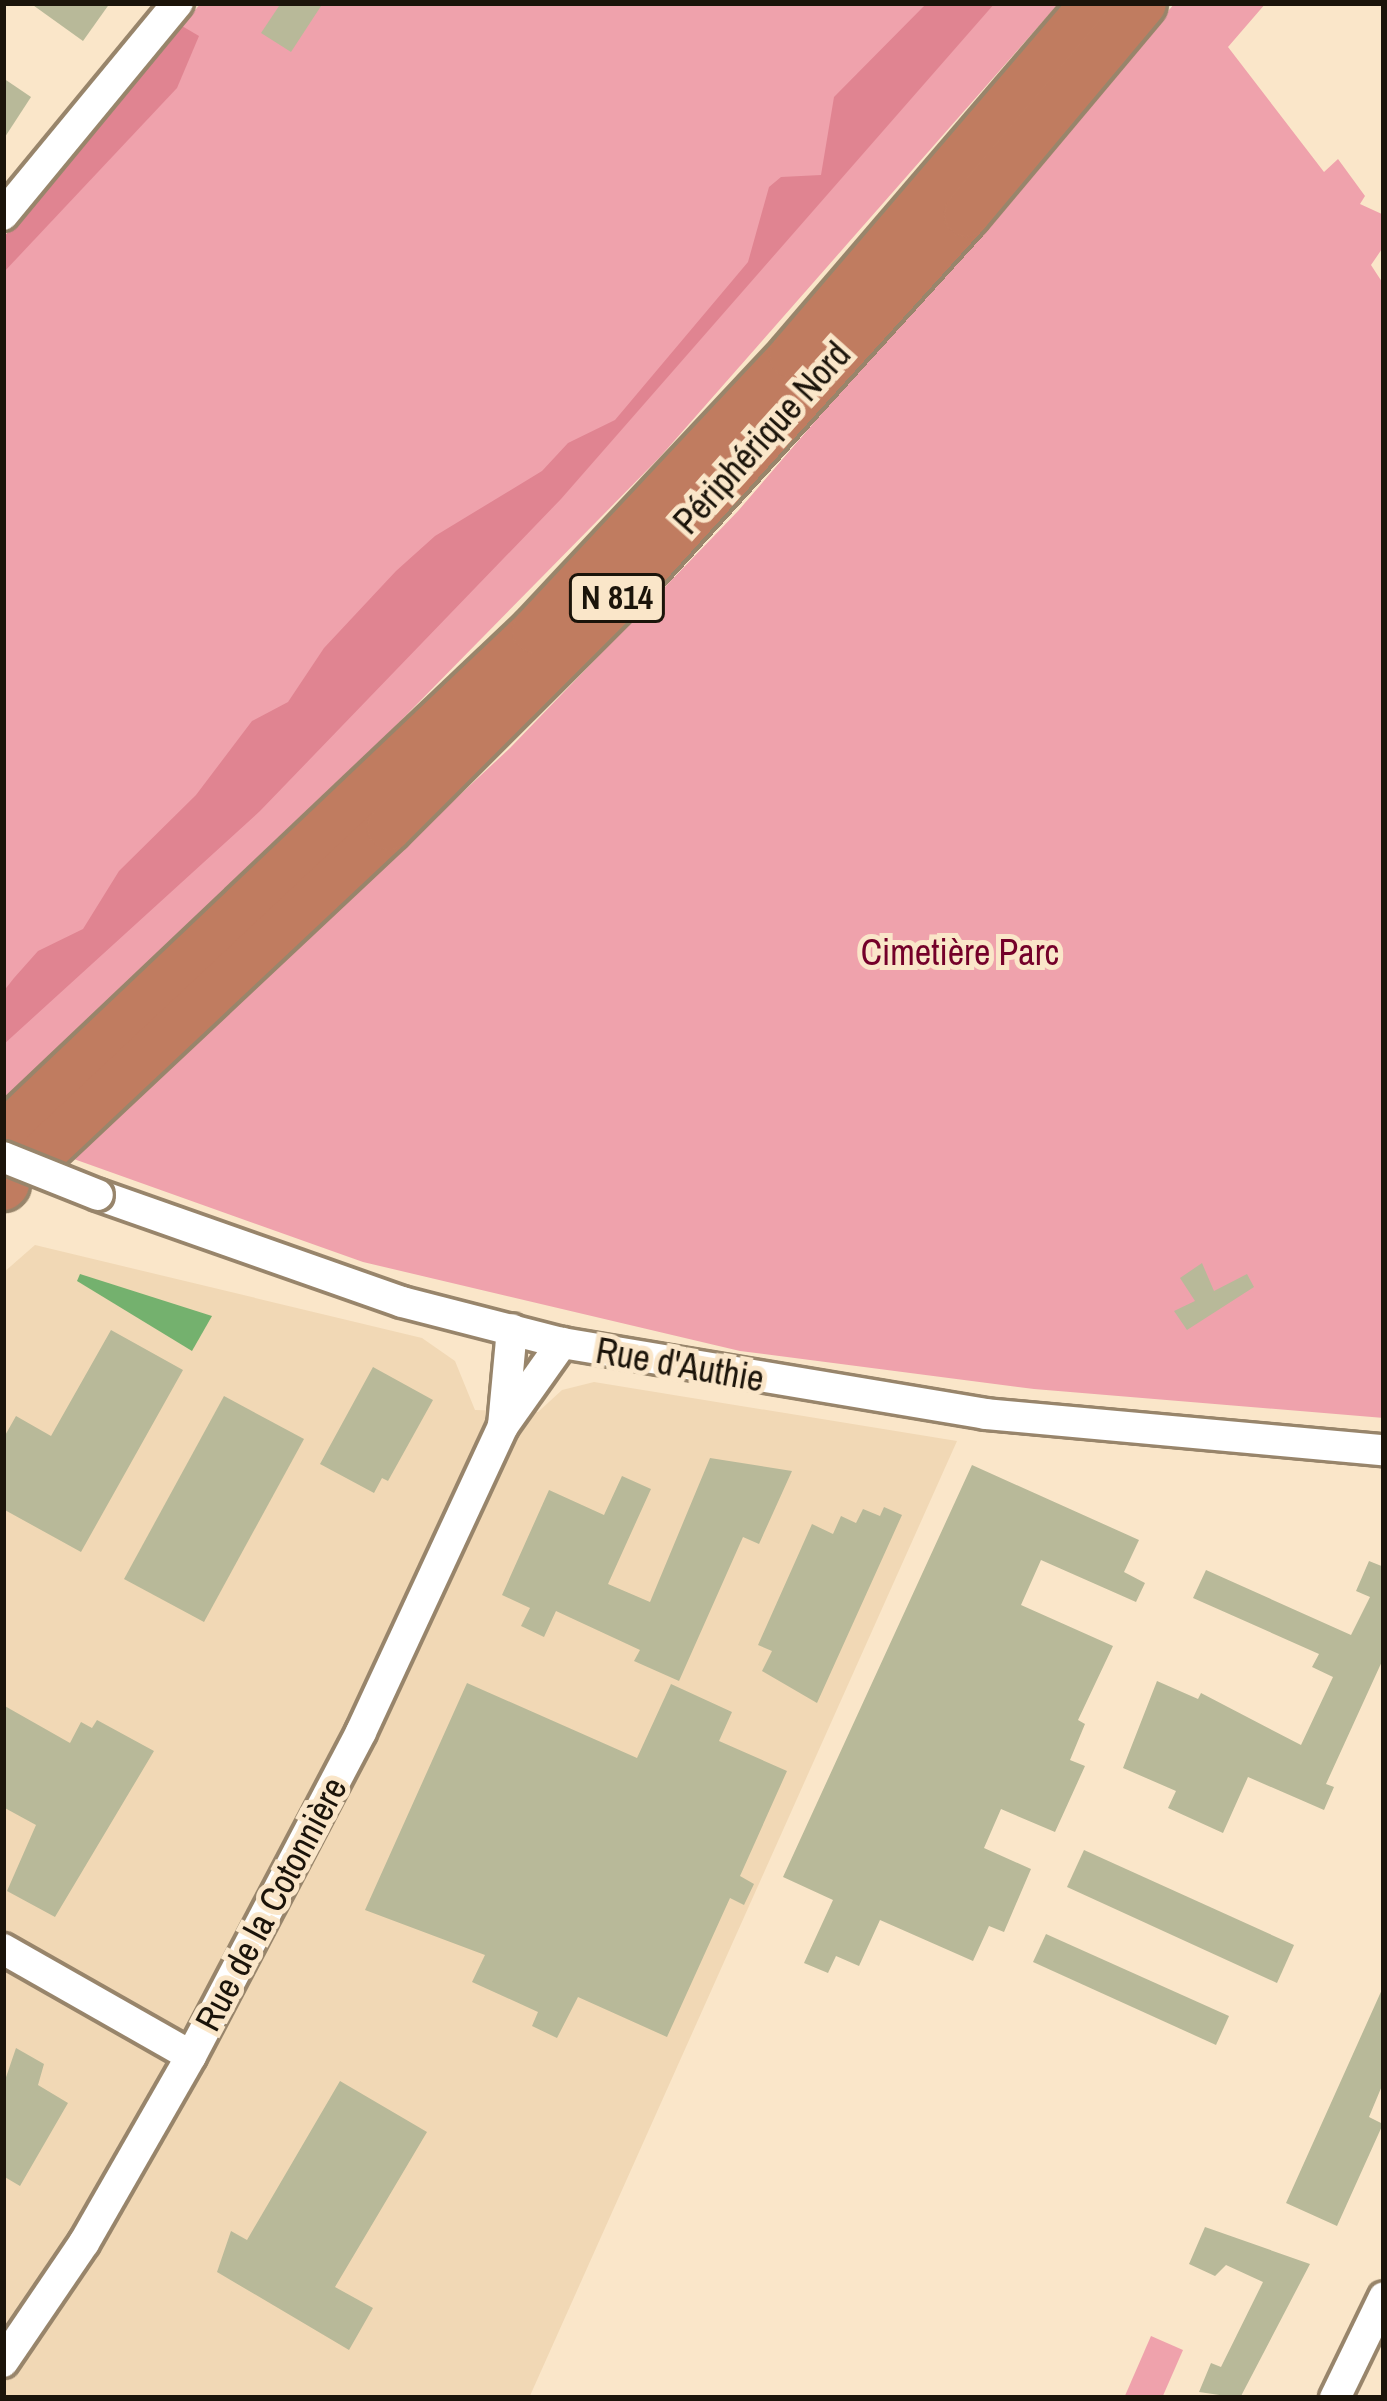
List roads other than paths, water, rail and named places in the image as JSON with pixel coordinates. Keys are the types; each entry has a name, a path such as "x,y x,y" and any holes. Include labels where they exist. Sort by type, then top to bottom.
{"highway":[{"name":"Périphérique Nord","path":"4,1132 534,630 791,355 1094,3"},
{"name":"Périphérique Nord","path":"15,1169 389,826 618,598 966,214 1143,3"}],"street":[{"path":"3,215 174,4"},
{"name":"Rue d'Authie","path":"15,1169 402,1302 562,1343 985,1414 1384,1450"},
{"name":"Rue de la Cotonnière","path":"503,1426 512,1329"},
{"name":"Rue de la Cotonnière","path":"3,2362 84,2243 190,2056 361,1732 503,1426 562,1343"},
{"path":"3,1949 190,2056"},
{"path":"1335,2398 1380,2309"}],"park label":[{"name":"Cimetière Parc","path":"960,953"}]}
